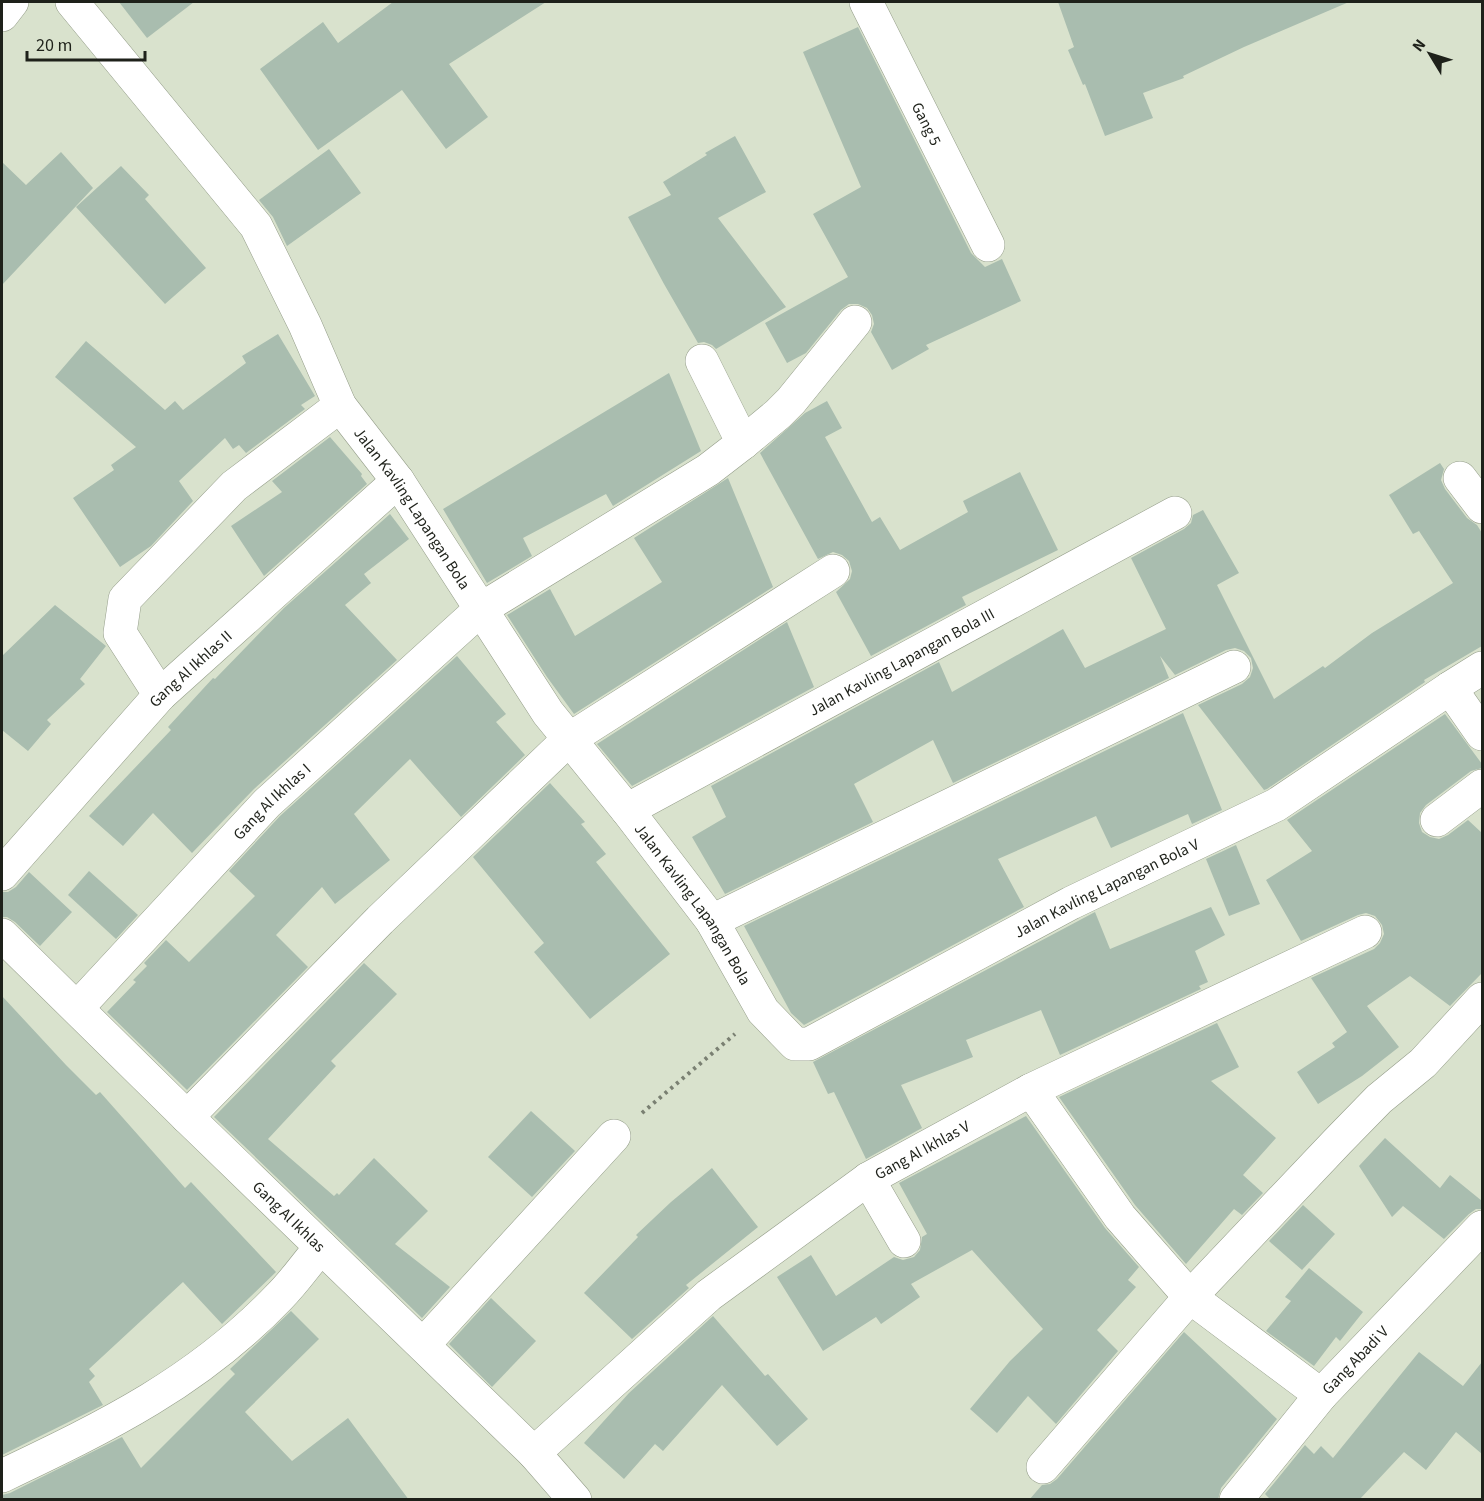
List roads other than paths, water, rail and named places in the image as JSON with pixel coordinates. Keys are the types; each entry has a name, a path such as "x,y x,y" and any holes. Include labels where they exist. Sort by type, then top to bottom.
{"street":[{"path":"2,15 12,2"},
{"name":"Jalan Kavling Lapangan Bola","path":"72,2 256,226 305,325 340,406 398,481 548,713 627,810 712,921 763,1011"},
{"name":"Gang 5","path":"866,2 988,245"},
{"name":"Gang Al Ikhlas I","path":"77,1008 267,803 480,609 708,470 743,444 791,401 855,322"},
{"path":"702,361 743,444"},
{"path":"160,695 120,633 125,599 234,486 340,406"},
{"path":"1460,478 1482,507"},
{"name":"Gang Al Ikhlas II","path":"2,874 160,695 398,481"},
{"name":"Jalan Kavling Lapangan Bola III","path":"627,810 1175,513"},
{"path":"187,1117 380,920 568,740 833,571"},
{"path":"712,921 1234,667"},
{"name":"Jalan Kavling Lapangan Bola V","path":"763,1011 795,1044 809,1044 1071,903 1276,805 1482,668"},
{"path":"1450,688 1482,734"},
{"path":"1437,820 1482,786"},
{"name":"Gang Al Ikhlas V","path":"534,1453 709,1295 868,1179 1031,1090 1365,932"},
{"name":"Gang Al Ikhlas","path":"2,935 534,1453 575,1500"},
{"path":"1043,1467 1190,1298 1379,1099 1423,1063 1482,999"},
{"path":"1031,1090 1120,1217 1190,1298 1321,1395"},
{"path":"423,1345 614,1136"},
{"path":"868,1179 904,1241"},
{"name":"Gang Abadi V","path":"1236,1500 1321,1395 1482,1229"},
{"path":"2,1476 95,1432 178,1383 248,1328 282,1295 321,1247"}]}
